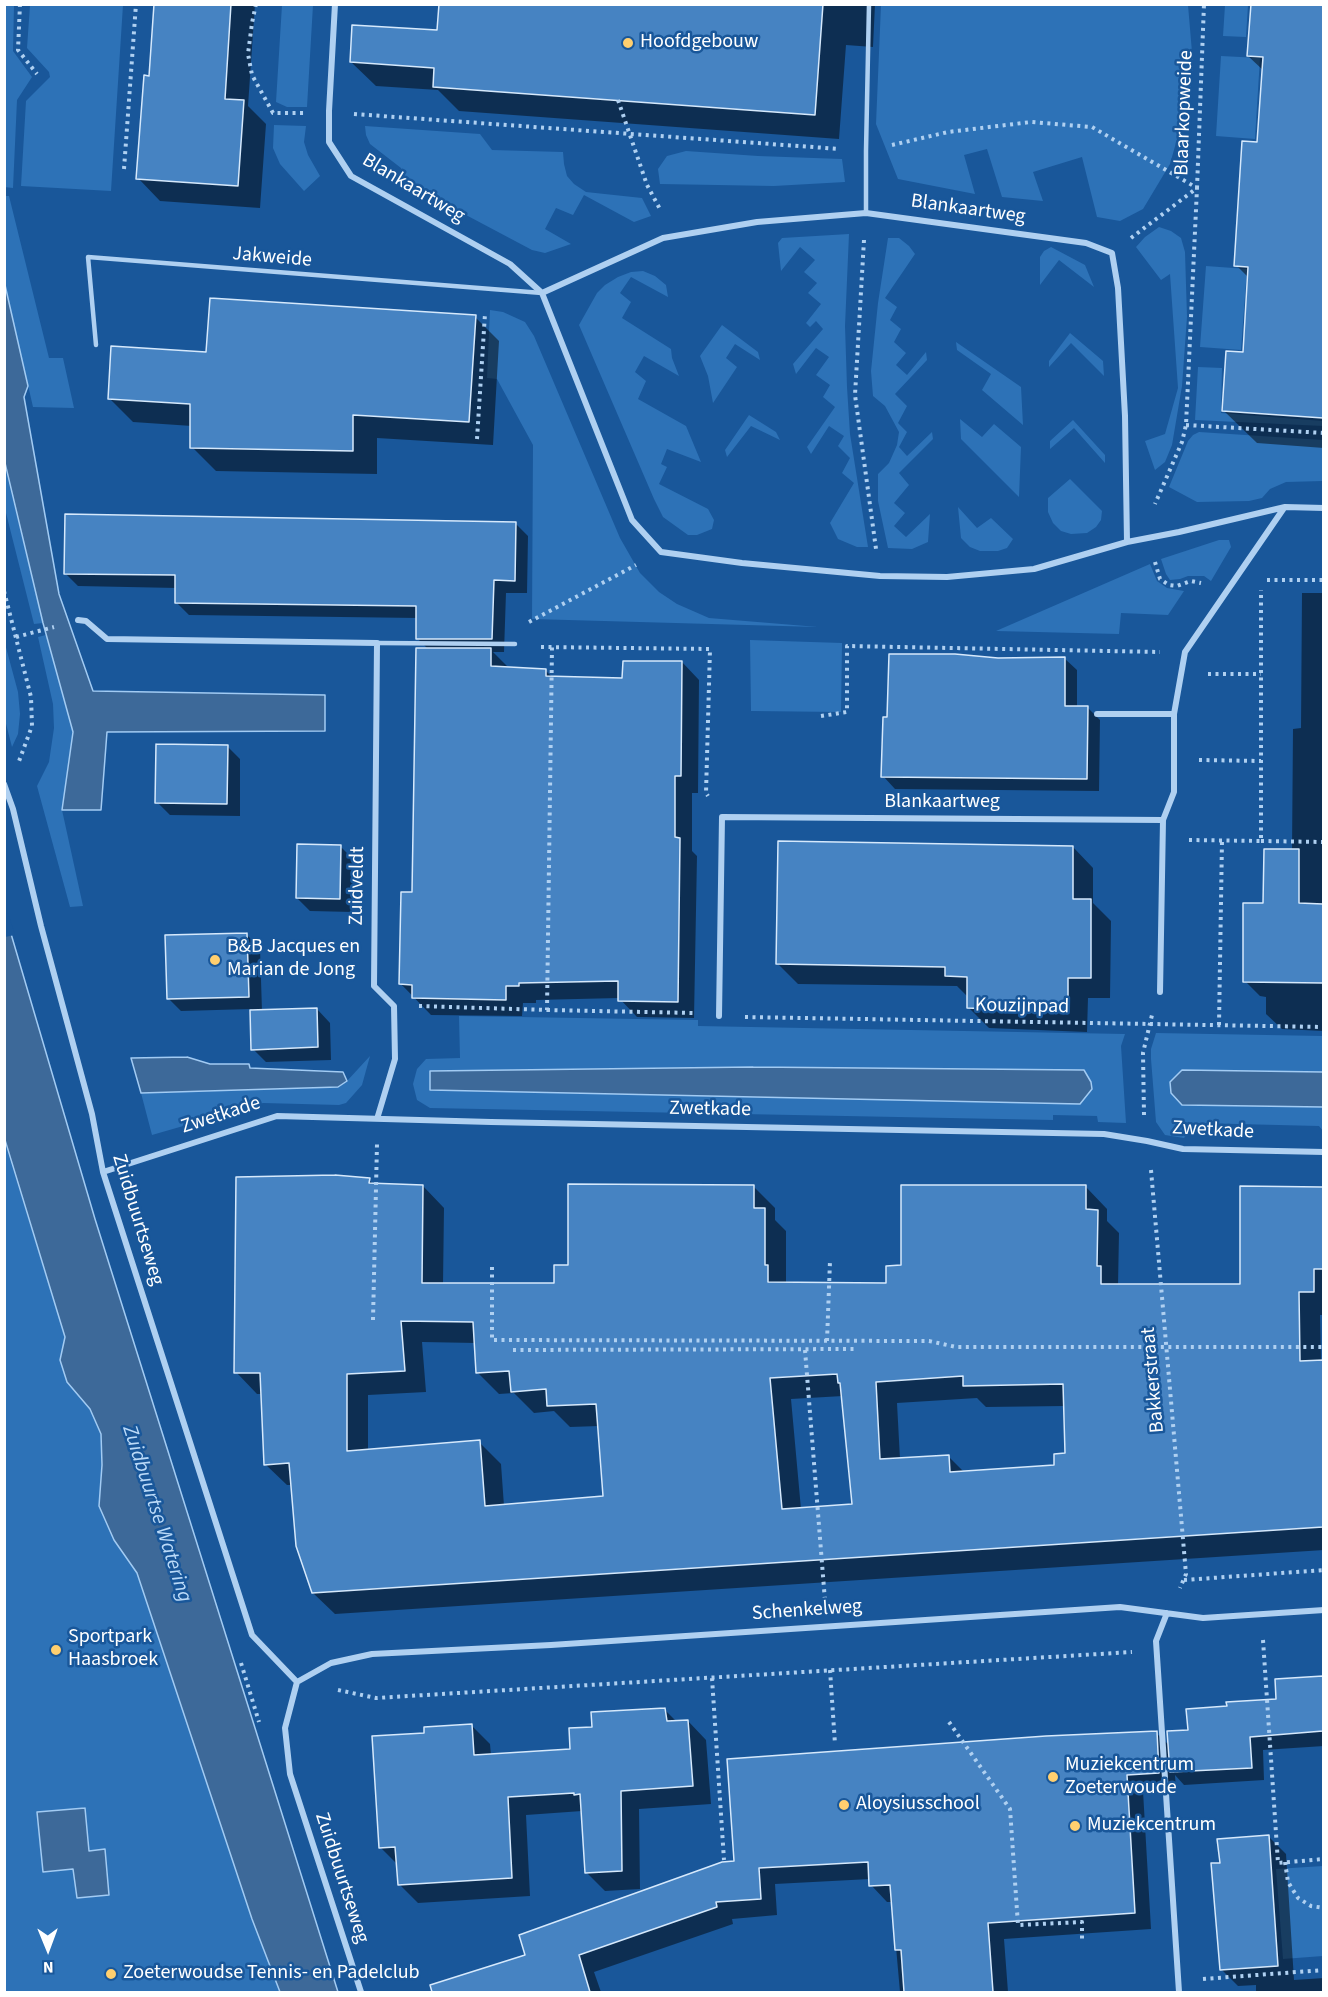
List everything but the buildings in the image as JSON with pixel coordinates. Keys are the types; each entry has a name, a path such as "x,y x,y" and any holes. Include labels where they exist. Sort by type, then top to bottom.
{"street":[{"name":"Blankaartweg","path":"335,4 329,141 351,176 510,264 542,293 632,520 661,552"},
{"name":"Blankaartweg","path":"542,293 663,238 757,222 866,213 1086,243 1112,253"},
{"path":"1112,253 1118,288 1125,416 1127,542"},
{"path":"661,552 742,563 880,576 946,577 1034,569 1127,542 1285,507 1323,508"},
{"path":"1160,992 1163,820 1174,792 1174,714 1185,652 1285,507"},
{"path":"78,620 86,621 107,639 377,643"},
{"name":"Zuidveldt","path":"377,643 374,986 394,1006"},
{"path":"1097,714 1174,714"},
{"name":"Zuidbuurtseweg","path":"4,784 13,809 41,926 92,1114 103,1172 252,1635 297,1682 285,1728 290,1774 361,1992"},
{"name":"Blankaartweg","path":"722,817 1163,820"},
{"path":"719,1016 722,817"},
{"path":"377,1119 395,1059 394,1006"},
{"name":"Zwetkade","path":"103,1172 277,1116 1104,1134 1183,1149 1323,1152"},
{"name":"Schenkelweg","path":"297,1682 332,1663 372,1654 551,1645 1120,1607 1203,1618 1323,1610"},
{"path":"1167,1613 1156,1641 1179,1992"}],"lane":[{"path":"866,213 869,4"},
{"name":"Jakweide","path":"96,345 88,257 542,293"},
{"path":"377,643 515,644"}],"path":[{"path":"20,4 18,50 37,74"},
{"path":"124,170 136,4"},
{"path":"256,4 248,54 252,75 273,113 329,111 866,151 948,132 1031,122 1092,127 1197,188 1186,425 1182,442 1152,512 1151,538 1160,579 1169,585 1177,586 1191,581 1200,582 1223,596 1261,595"},
{"name":"Blaarkopweide","path":"1112,253 1197,188 1204,4"},
{"path":"618,100 647,185 662,212 663,238"},
{"path":"866,213 855,395 880,576"},
{"path":"477,439 487,289"},
{"path":"1186,425 1323,433"},
{"path":"661,552 529,622 515,644 524,648 710,649 706,793 722,817"},
{"path":"1261,580 1323,580"},
{"path":"1261,588 1261,841"},
{"path":"4,591 31,698 32,726 18,763 13,809"},
{"path":"16,637 39,631"},
{"path":"821,716 847,712 848,646 1185,652"},
{"path":"548,1010 552,647"},
{"path":"1181,674 1261,674"},
{"path":"1174,760 1261,762"},
{"path":"1163,840 1323,842"},
{"path":"1219,1025 1222,840"},
{"name":"Kouzijnpad","path":"394,1006 699,1013 719,1016 1323,1027"},
{"path":"1147,1141 1143,1053 1151,1024"},
{"path":"373,1320 377,1119"},
{"name":"Bakkerstraat","path":"1147,1141 1153,1176 1186,1575 1167,1613"},
{"path":"827,1341 830,1261"},
{"path":"492,1267 492,1340 929,1341 956,1347 1323,1347"},
{"path":"513,1350 858,1349"},
{"path":"805,1350 827,1626"},
{"path":"1184,1580 1323,1570"},
{"path":"1261,1614 1278,1863 1323,1859"},
{"path":"252,1635 237,1652 260,1724"},
{"path":"297,1682 376,1698 1157,1650"},
{"path":"830,1670 835,1744"},
{"path":"712,1678 724,1860"},
{"path":"949,1722 1010,1809 1018,1925 1082,1922 1082,1943"},
{"path":"1285,1862 1288,1882 1298,1898 1311,1906 1323,1908"},
{"path":"1178,1981 1323,1970"}],"shaded area":[{"path":"5,4 14,5 13,51 32,77 17,100 13,188 4,187"},
{"path":"30,5 123,5 111,191 21,186 26,101 50,77 49,72 27,48"},
{"path":"282,5 313,5 307,107 287,107 276,102"},
{"path":"881,5 1188,5 1193,64 1190,93 1170,164 1143,209 1120,221 1097,217 1082,157 1033,172 1043,201 1002,197 987,149 964,155 975,194 898,179 876,124"},
{"path":"1225,5 1248,5 1246,37 1223,36"},
{"path":"1221,56 1260,58 1255,139 1216,136"},
{"path":"274,125 306,126 304,142 308,155 320,176 304,191 280,164 273,148"},
{"path":"365,126 480,134 492,150 563,152 567,176 574,184 586,192 642,198 651,216 634,222 584,195 573,215 556,208 545,229 571,244 545,253 532,250 400,180 401,168 370,144"},
{"path":"686,151 842,159 845,182 774,186 660,184 658,169 667,156"},
{"path":"4,196 9,196 49,358 63,358 74,408 33,407 5,285"},
{"path":"1159,227 1181,238 1185,252 1187,317 1182,386 1172,445 1165,462 1155,470 1145,441 1165,434 1178,388 1170,274 1161,280 1136,247"},
{"path":"849,234 845,326 847,387 850,434 868,547 857,547 838,539 830,523 854,483 842,473 850,458 838,446 844,436 829,426 811,454 807,447 835,407 823,397 830,385 816,375 829,357 816,348 796,374 793,364 823,329 816,321 810,327 806,323 821,304 808,293 817,283 804,272 815,260 800,247 781,271 778,243 782,238"},
{"path":"888,238 899,238 915,254 885,298 897,307 890,320 901,329 894,342 906,353 896,365 907,375 926,352 927,360 895,394 907,406 898,423 907,432 899,447 907,456 932,432 933,439 899,473 909,485 894,503 905,513 894,526 906,537 930,514 928,542 912,549 888,548 878,501 878,474 889,463 897,445 899,432 885,406 873,396 871,371"},
{"path":"1051,247 1085,265 1094,287 1059,260 1040,285 1040,257"},
{"path":"1206,266 1247,269 1241,350 1200,347"},
{"path":"643,271 655,276 666,285 668,297 631,277 620,293 631,302 622,318 671,349 679,376 644,356 635,372 646,381 638,399 686,426 701,462 667,449 661,464 667,467 659,484 708,509 714,520 712,529 697,535 688,535 663,517 579,325 597,293 605,285 631,272"},
{"path":"490,310 503,312 525,322 534,336 620,538 640,573 659,592 677,604 709,618 818,627 532,619 533,445 497,379 487,378"},
{"path":"722,325 758,352 760,360 735,344 726,358 737,367 713,403 708,376 700,356"},
{"path":"1070,333 1103,361 1104,376 1071,343 1049,367 1049,361"},
{"path":"956,342 1021,387 1023,425 982,390 991,374 957,350"},
{"path":"1198,367 1222,368 1221,413 1323,421 1323,426 1195,420"},
{"path":"749,415 776,432 780,440 751,426 727,457 725,450"},
{"path":"960,419 982,437 994,424 1021,447 1019,497 961,439"},
{"path":"1073,420 1105,455 1105,463 1074,428 1050,449 1050,441"},
{"path":"1199,432 1323,440 1323,481 1286,482 1270,489 1262,498 1249,501 1197,502 1169,487 1188,441"},
{"path":"4,463 43,623 34,624 5,509"},
{"path":"1070,479 1102,511 1101,520 1087,533 1071,534 1061,531 1053,523 1048,512 1048,498"},
{"path":"958,507 977,528 991,518 1013,539 1007,548 998,551 980,551 970,547 961,538"},
{"path":"1219,540 1229,540 1231,547 1211,581 1204,576 1188,576 1170,580 1161,559"},
{"path":"1150,564 1157,581 1167,588 1184,591 1168,615 1121,613 1119,634 996,631"},
{"path":"46,635 73,732 62,810 83,906 70,907 37,786 49,762 54,728 53,704 38,637"},
{"path":"4,640 18,692 20,714 18,734 12,747 5,720"},
{"path":"750,640 842,643 841,712 751,711"},
{"path":"459,1016 698,1020 698,1026 1125,1034 1121,1046 1126,1123 1098,1122 1097,1116 1053,1115 1053,1120 430,1108 417,1100 413,1084 417,1069 426,1059 460,1058","holes":["753,1067 1084,1070 1092,1089 430,1071"]},
{"path":"1156,1033 1323,1036 1323,1072 1182,1070 1182,1105 1323,1107 1323,1131 1319,1126 1196,1123 1184,1138 1165,1135 1156,1122 1151,1049"},
{"path":"370,1056 362,1085 346,1103 339,1105 263,1103 152,1135 141,1093 338,1087 347,1081"},
{"name":"Sportpark Haasbroek","path":"4,1140 65,1337 60,1360 67,1382 90,1409 101,1434 102,1465 114,1540 137,1573 252,1919 280,1992 5,1992"},
{"path":"1323,1866 1323,1956 1283,1959 1276,1869"}],"water":[{"path":"5,285 28,386 24,397 59,594 93,691 325,695 325,731 107,732 101,810 62,810 73,732 43,623 5,463"},
{"name":"Zuidbuurtse Watering","path":"4,910 95,1219 338,1992 280,1992 252,1919 137,1573 114,1540 99,1506 102,1465 101,1434 90,1409 67,1382 60,1360 65,1337 5,1140"},
{"path":"187,1057 210,1064 249,1064 250,1068 343,1072 347,1081 338,1087 141,1093 131,1058"},
{"path":"753,1067 1084,1070 1092,1089 1080,1104 430,1090 430,1071"},
{"path":"1182,1070 1323,1072 1323,1107 1182,1105 1171,1093 1170,1082"},
{"path":"85,1808 89,1851 105,1849 109,1895 77,1898 73,1869 43,1872 37,1812"}],"pier":[{"path":"8,913 15,935 5,937 5,914"}],"place":[{"name":"Hoofdgebouw","path":"628,43"},
{"name":"B&B Jacques en Marian de Jong","path":"215,960"},
{"name":"Sportpark Haasbroek","path":"56,1650"},
{"name":"Muziekcentrum Zoeterwoude","path":"1053,1777"},
{"name":"Aloysiusschool","path":"844,1805"},
{"name":"Muziekcentrum","path":"1075,1826"},
{"name":"Zoeterwoudse Tennis- en Padelclub","path":"111,1974"}]}
